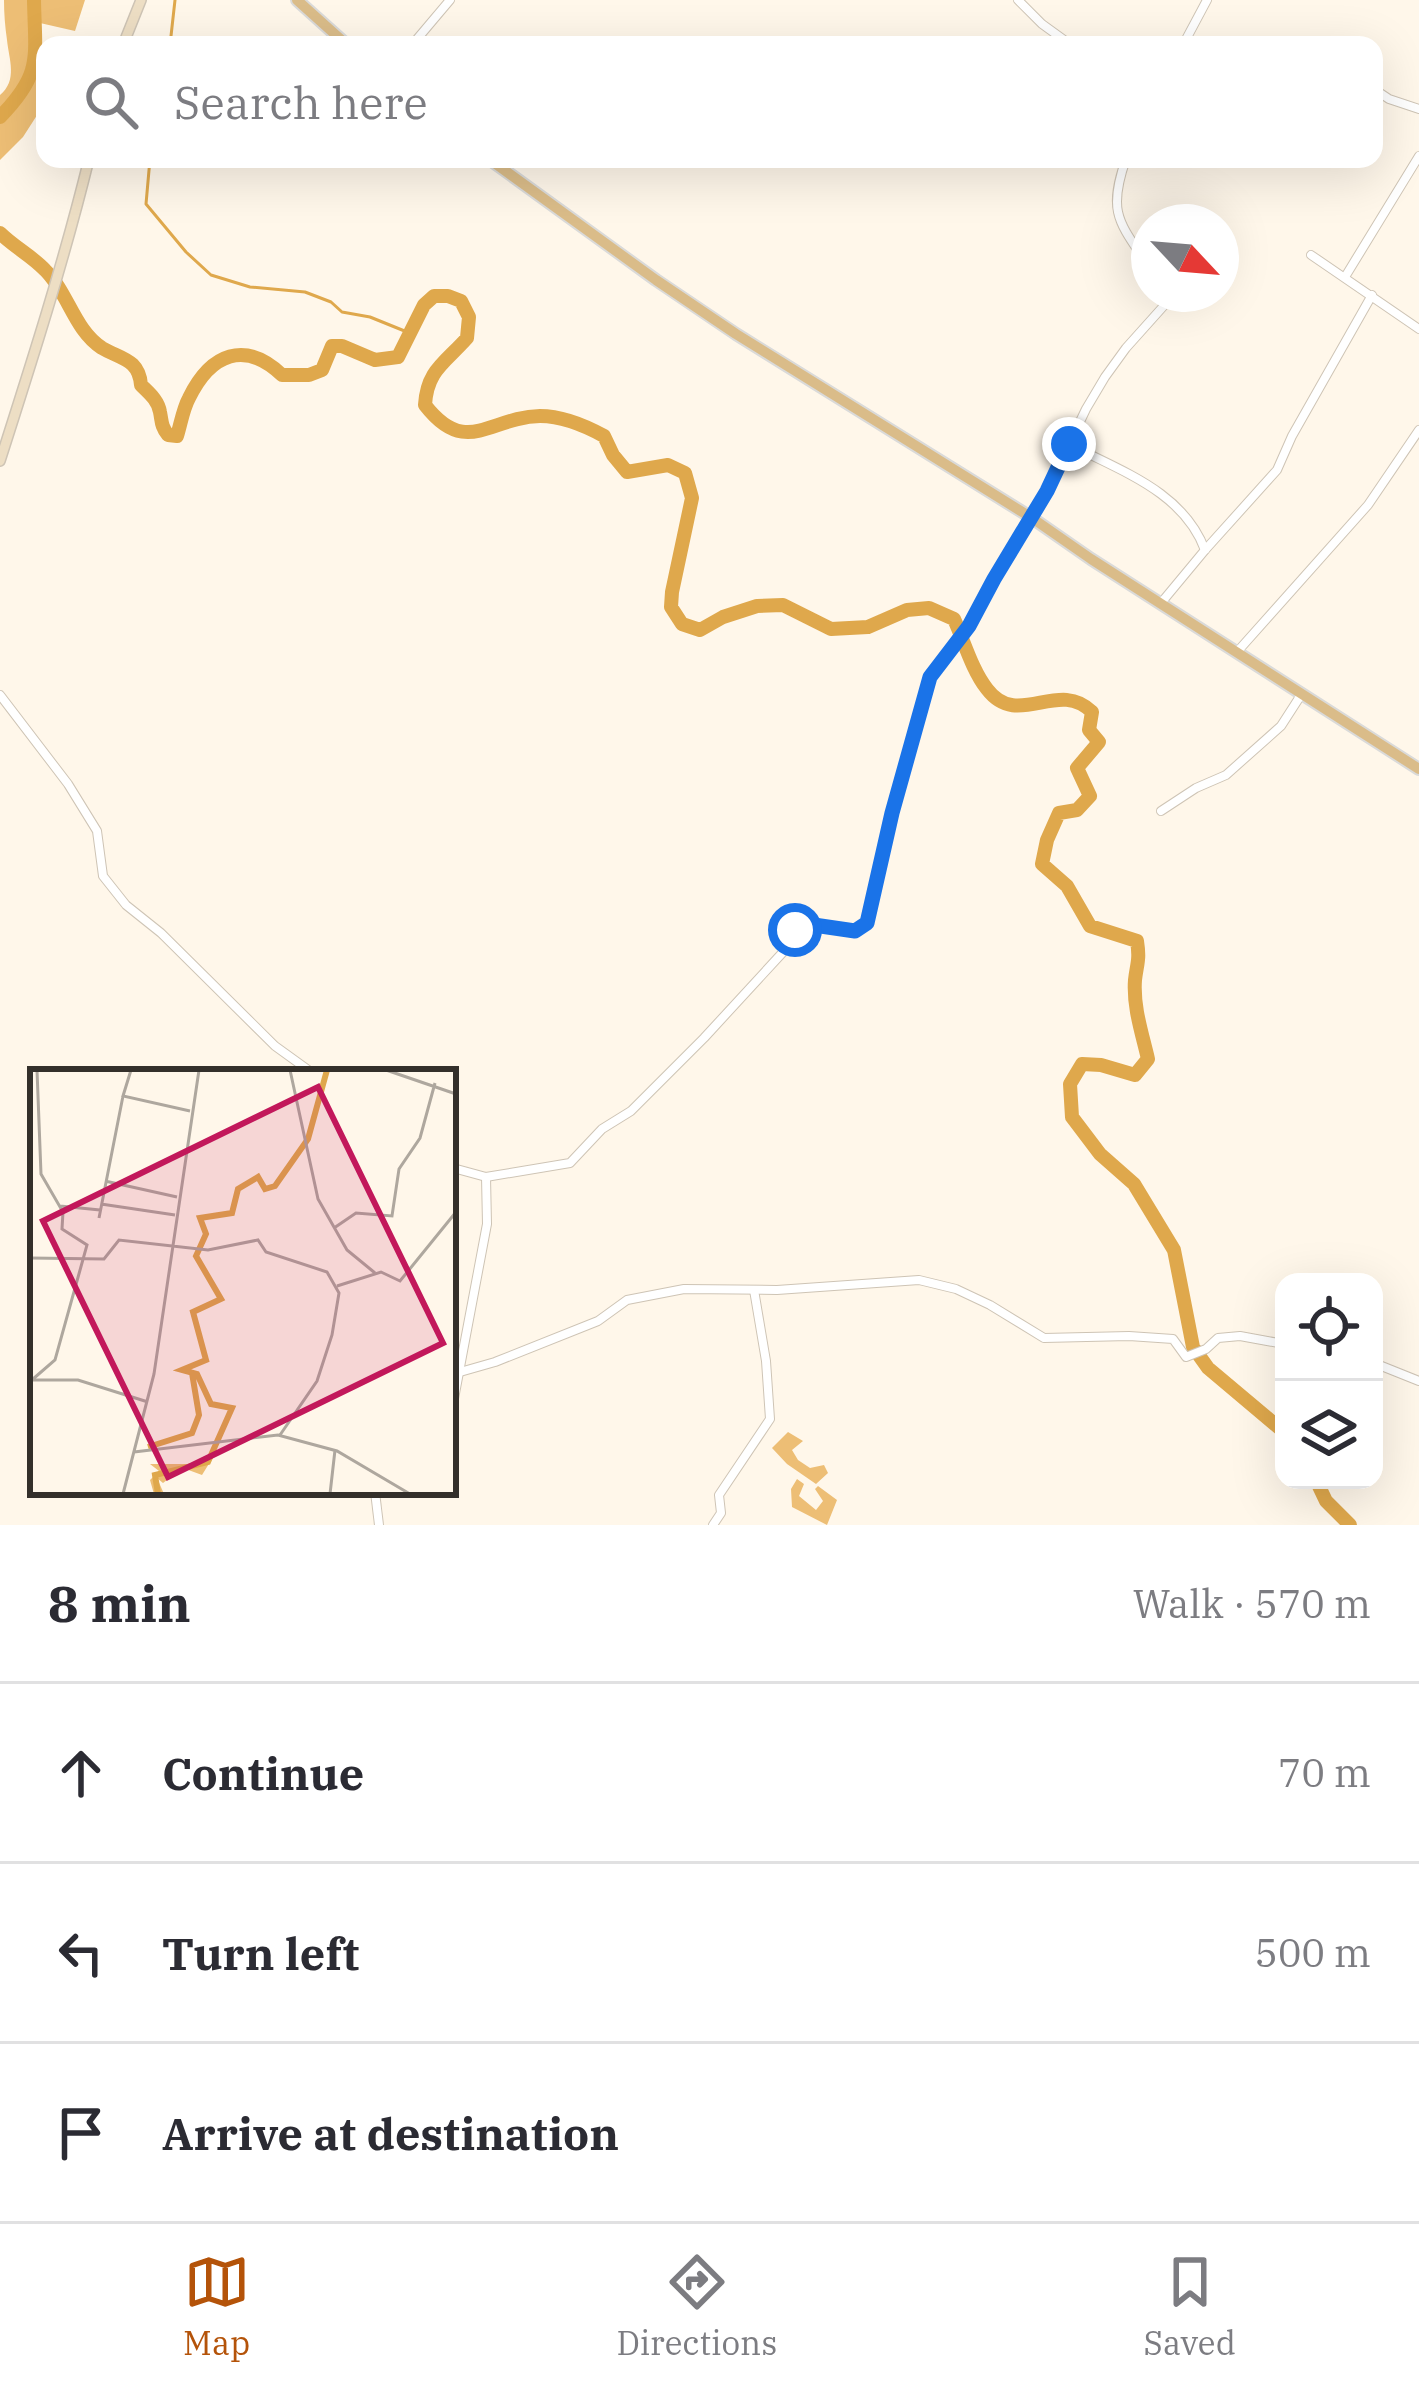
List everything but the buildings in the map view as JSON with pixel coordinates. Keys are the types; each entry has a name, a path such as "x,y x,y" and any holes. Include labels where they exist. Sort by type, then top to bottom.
{"main road":[{"path":"297,0 337,36"},
{"path":"500,168 736,334 1032,518 1419,770"}],"street":[{"path":"127,36 141,0"},
{"path":"420,36 450,0"},
{"path":"1018,0 1059,36"},
{"path":"1188,36 1207,0"},
{"path":"1383,95 1419,109"},
{"path":"1345,277 1419,156"},
{"path":"0,461 62,269 87,168"},
{"path":"1123,168 1116,187 1118,219 1131,239"},
{"path":"1311,255 1419,329"},
{"path":"1161,603 1277,470 1372,295"},
{"path":"456,1169 486,1177 570,1162 602,1129 643,1100 704,1038 784,950 795,930 807,924 855,931 867,923 930,677 969,626 1032,518 1105,377 1159,312"},
{"path":"1237,652 1368,505 1419,430"},
{"path":"1069,444 1137,478 1181,508 1198,530 1205,550"},
{"path":"0,695 97,830 103,876 126,904 275,1046 307,1069"},
{"path":"1161,811 1226,775 1281,726 1301,695"},
{"path":"456,1390 487,1224 486,1177"},
{"path":"460,1372 598,1321 627,1300 684,1289 754,1290 919,1280 956,1289 991,1305 1044,1338 1173,1339 1186,1358 1218,1338 1240,1336 1275,1342"},
{"path":"713,1525 721,1513 719,1495 770,1419 754,1290"},
{"path":"1383,1367 1419,1381"},
{"path":"375,1495 380,1525"}],"shaded area":[{"path":"4,0 85,0 75,31 40,23 36,117 0,160 0,95 9,83 11,69"},
{"path":"788,1432 803,1441 792,1450 798,1460 810,1468 824,1465 828,1473 816,1484 772,1448"},
{"path":"797,1479 804,1484 799,1496 816,1510 823,1501 815,1489 818,1486 837,1500 827,1525 792,1507 791,1489"}],"waterway":[{"path":"0,117 24,88 34,64 34,0"},
{"path":"171,36 175,0"},
{"path":"149,168 146,204 211,275 250,287 305,292 342,312 370,317 412,334"},
{"path":"0,233 53,279 92,340 133,365 141,385 157,404 168,435 177,436 189,398 208,370 230,356 255,358 282,375 322,370 332,346 375,360 398,357 424,305 434,296 461,301 469,317 467,338 433,375 425,405 440,421 466,432 522,418 565,419 604,436 627,472 668,465 685,473 692,498 671,607 682,624 700,630 757,606 783,605 831,629 868,627 907,610 929,608 954,619 977,673 999,700 1012,705 1066,700 1092,712 1089,730 1099,742 1077,768 1090,796 1077,810 1059,813 1042,864 1067,886 1090,926 1137,941 1135,1000 1148,1059 1135,1075 1082,1064 1070,1084 1072,1117 1100,1154 1134,1184 1174,1250 1193,1347 1208,1368 1275,1424"},
{"path":"1320,1489 1350,1525"}],"route":[{"path":"795,930 807,924 855,931 867,923 930,677 969,626 1069,444"}]}
